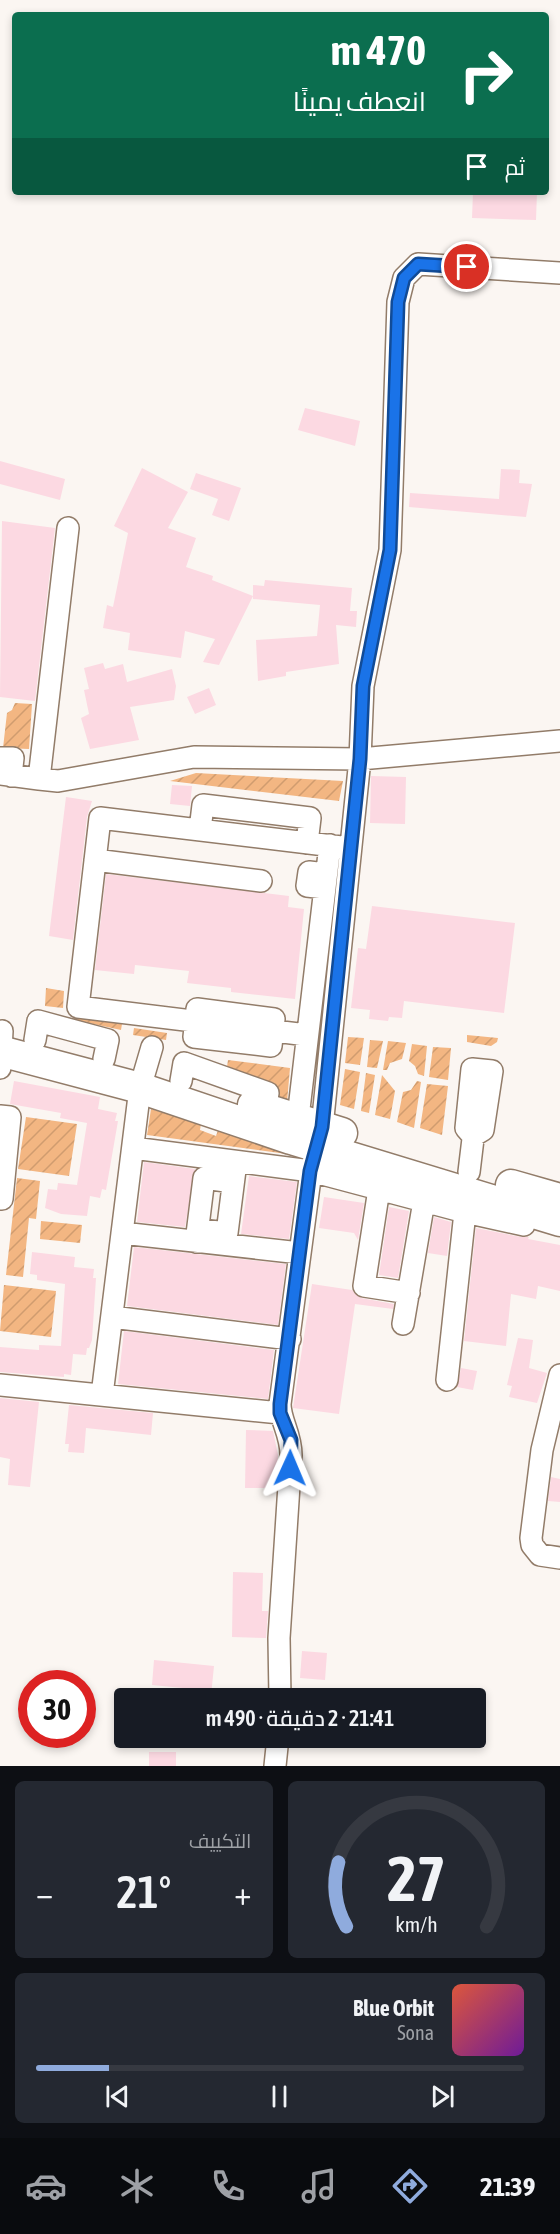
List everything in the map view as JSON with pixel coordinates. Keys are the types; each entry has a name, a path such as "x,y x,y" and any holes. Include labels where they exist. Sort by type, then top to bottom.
{"street":[{"path":"280,1688 279,1638 291,1455 291,1440 280,1413 300,1253 317,1148 340,847 360,759 366,663 390,550 398,302 404,278 411,268 426,264 560,273"},
{"path":"39,779 68,528"},
{"path":"0,758 13,759 6,775 58,781 194,757 360,759 560,741"},
{"path":"200,830 203,805 310,818 308,843"},
{"path":"273,838 272,851 139,835 158,813 101,807 78,1007 195,1021 194,1037 271,1046 273,1030 307,1035"},
{"path":"148,824 340,847"},
{"path":"299,1108 325,881 340,847"},
{"path":"95,860 261,881"},
{"path":"1,1046 35,1040 146,1068 265,1109 317,1148 379,1189 524,1225 527,1211"},
{"path":"1,1046 146,1068 317,1148 560,1221"},
{"path":"469,1173 483,1065"},
{"path":"102,1395 133,1148 146,1068"},
{"path":"0,1116 10,1117 3,1165 2,1199 0,1199"},
{"path":"133,1148 234,1172"},
{"path":"197,1236 204,1179 317,1148 469,1173 560,1199"},
{"path":"197,1236 227,1233 234,1172"},
{"path":"379,1189 364,1286 409,1293"},
{"path":"404,1324 424,1201"},
{"path":"447,1380 465,1212"},
{"path":"122,1233 197,1236 300,1253"},
{"path":"112,1317 290,1339"},
{"path":"560,1375 542,1450 531,1538 532,1545 540,1555 560,1558"},
{"path":"0,1385 280,1413"},
{"path":"275,1766 277,1748"}],"shaded area":[{"path":"15,703 32,704 29,749 3,748 7,713 12,710"},
{"path":"196,773 343,781 339,801 170,781"},
{"path":"46,988 64,991 63,1008 45,1006"},
{"path":"75,1016 122,1024 121,1030 75,1020"},
{"path":"134,1028 167,1033 166,1040 133,1035"},
{"path":"467,1035 498,1038 497,1042 491,1046 467,1042"},
{"path":"348,1037 364,1038 360,1065 345,1063"},
{"path":"370,1040 383,1041 377,1068 367,1067"},
{"path":"388,1041 406,1043 402,1059 390,1063 387,1070 383,1070"},
{"path":"412,1044 427,1046 424,1076 418,1074 415,1066 409,1061"},
{"path":"433,1047 451,1048 448,1080 429,1077"},
{"path":"228,1060 290,1068 287,1102 276,1099 277,1087 227,1067"},
{"path":"345,1069 360,1072 354,1109 340,1105"},
{"path":"366,1073 375,1075 369,1113 361,1111"},
{"path":"382,1075 395,1091 390,1119 375,1115"},
{"path":"417,1081 421,1082 414,1128 397,1122 403,1092 411,1090"},
{"path":"427,1084 448,1086 442,1135 420,1128"},
{"path":"151,1109 201,1124 200,1130 216,1136 218,1130 287,1154 147,1135"},
{"path":"26,1117 77,1124 69,1176 18,1169"},
{"path":"17,1178 40,1181 36,1219 29,1218 23,1277 6,1275"},
{"path":"41,1221 82,1225 80,1243 40,1239"},
{"path":"4,1285 56,1291 51,1337 0,1331"}],"building":[{"path":"473,195 537,195 536,220 472,218"},
{"path":"305,408 360,421 355,446 298,430"},
{"path":"0,461 65,479 60,500 0,484"},
{"path":"142,468 188,492 168,528 196,538 186,567 213,576 212,580 253,596 219,665 203,662 215,639 185,631 181,658 128,650 130,633 103,628 107,605 113,607 128,533 114,526"},
{"path":"501,469 520,470 519,483 532,484 526,517 409,507 410,493 499,499"},
{"path":"196,473 241,488 229,521 212,515 218,499 190,489"},
{"path":"2,521 55,528 35,701 0,697"},
{"path":"265,580 352,588 350,611 357,611 356,627 336,625 339,664 286,672 286,676 258,681 256,640 317,636 320,605 253,599 253,585 264,586"},
{"path":"103,663 105,669 123,664 127,682 172,669 176,686 174,700 130,707 139,740 90,749 81,718 89,714 84,690 89,689 84,668"},
{"path":"209,688 216,705 195,714 187,697"},
{"path":"371,776 406,777 405,824 370,823"},
{"path":"172,785 192,786 190,806 170,804"},
{"path":"66,797 92,801 87,817 73,940 49,936"},
{"path":"106,874 289,896 288,907 304,909 295,999 231,992 231,988 187,983 189,971 135,965 134,974 95,970"},
{"path":"372,906 515,923 504,1013 404,1001 402,1018 389,1017 388,1021 369,1019 370,1010 351,1008 358,948 366,949"},
{"path":"14,1081 100,1097 98,1109 117,1113 115,1121 118,1121 106,1190 102,1189 100,1198 90,1196 87,1216 61,1214 45,1208 48,1189 57,1190 58,1183 77,1185 87,1123 60,1118 61,1113 10,1104"},
{"path":"144,1162 195,1169 185,1227 137,1222"},
{"path":"249,1176 297,1182 289,1239 241,1234"},
{"path":"324,1197 364,1203 358,1240 354,1233 319,1228"},
{"path":"389,1207 409,1211 398,1278 379,1275"},
{"path":"434,1217 451,1222 447,1256 428,1253"},
{"path":"476,1228 560,1245 560,1291 538,1286 536,1299 511,1294 506,1346 464,1341"},
{"path":"134,1247 286,1264 278,1325 127,1306"},
{"path":"32,1252 75,1257 74,1267 94,1269 93,1278 96,1278 92,1340 86,1355 73,1354 71,1375 64,1374 64,1377 0,1372 0,1347 39,1350 39,1345 61,1346 65,1284 37,1280 37,1275 30,1274"},
{"path":"312,1284 352,1290 361,1298 394,1304 393,1309 355,1304 339,1414 293,1408"},
{"path":"124,1331 274,1350 268,1399 118,1384"},
{"path":"518,1338 533,1340 529,1368 547,1373 537,1403 509,1397 512,1386 507,1385"},
{"path":"461,1368 477,1371 473,1390 457,1387"},
{"path":"0,1398 39,1402 30,1487 8,1485 10,1459 0,1457"},
{"path":"69,1405 153,1413 151,1435 86,1428 84,1453 68,1452 69,1444 65,1444"},
{"path":"246,1430 273,1431 278,1455 276,1488 245,1488"},
{"path":"551,1477 560,1479 560,1502 548,1501"},
{"path":"233,1572 263,1573 262,1611 268,1611 266,1638 232,1637"},
{"path":"302,1651 327,1653 325,1680 300,1678"},
{"path":"154,1660 214,1666 212,1688 152,1685"},
{"path":"149,1752 176,1752 176,1766 149,1766"}],"route":[{"path":"290,1468 291,1440 280,1413 280,1404 310,1171 322,1127 360,759 363,686 390,550 393,515 398,302 404,278 411,268 418,264 467,267"}]}
